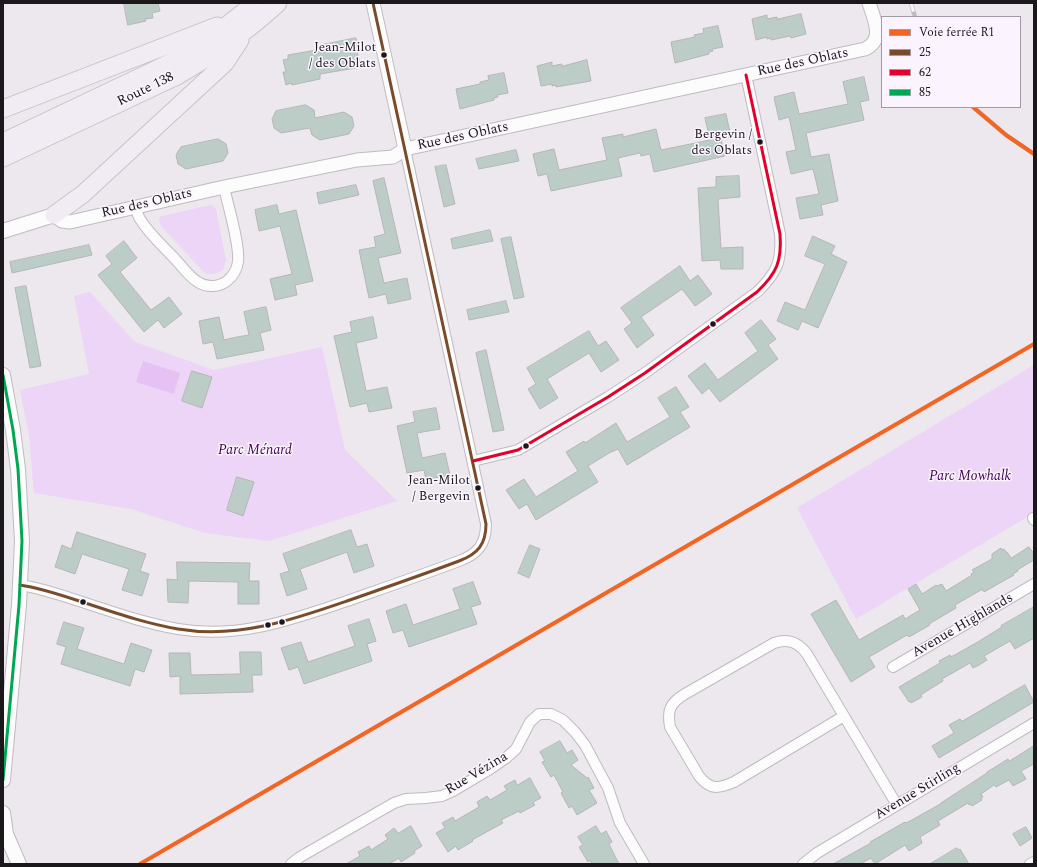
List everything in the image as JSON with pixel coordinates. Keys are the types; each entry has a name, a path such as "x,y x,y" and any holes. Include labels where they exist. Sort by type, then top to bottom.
{"highway":[{"name":"Route 138","path":"3,158 177,76 216,52 241,24 255,3"},
{"name":"Route 138","path":"3,142 174,61 211,38 241,24 278,3"},
{"path":"3,108 241,24"},
{"path":"54,215 83,194 225,63 241,24"}],"main road":[{"path":"3,231 54,215"},
{"path":"3,375 14,430 21,515 20,585 5,739 3,780"},
{"path":"3,813 6,834 19,864"}],"street":[{"path":"20,585 38,588 160,626 203,631 249,629 297,618 459,561 474,554 483,542 486,524 373,3"},
{"name":"Rue des Oblats","path":"54,215 62,221 70,222 224,187 357,160 393,157 405,149 865,49 873,44 876,39 877,30 869,3"},
{"path":"473,461 518,450 608,397 645,373 757,292 772,276 780,261 780,234 746,75"},
{"path":"136,208 144,225 189,274 203,285 219,285 233,275 238,262 224,187"},
{"name":"Avenue Highlands","path":"893,667 1034,584"},
{"path":"844,716 734,782 724,786 715,787 705,783 699,776 670,727 668,718 669,709 674,700 780,640 789,640 802,647 807,654 844,716 897,805"},
{"name":"Rue Vézina","path":"291,864 300,857 394,803 406,799 442,796 453,791 506,758 516,749 530,722 539,714 551,714 563,720 585,745 608,788 620,823 644,864"},
{"name":"Avenue Stirling","path":"803,864 817,853 1034,723"},
{"path":"1030,864 1034,862"}],"green space":[{"path":"211,205 216,209 226,260 223,270 215,274 208,274 204,272 161,226 159,221 160,217 162,216"},
{"name":"Parc Ménard","path":"90,292 135,342 214,370 322,347 345,450 397,501 269,541 205,533 131,509 34,493 29,436 20,390 89,374 74,296"},
{"name":"Parc Mowhalk","path":"1034,365 1034,513 856,619 797,508"}],"shaded area":[{"path":"143,361 180,373 174,394 136,382"}],"building":[{"path":"124,3 158,3 160,11 152,13 153,18 128,25"},
{"path":"801,14 806,34 791,38 790,36 771,40 771,38 767,39 767,37 756,40 752,19 767,15 767,19 777,17 777,19"},
{"path":"718,26 723,47 712,49 713,51 709,52 709,54 675,63 671,42 695,37 694,35 704,33 703,29"},
{"path":"356,38 360,63 355,64 356,68 320,74 320,79 286,85 283,72 286,72 283,60 288,59 288,55 322,49 322,45"},
{"path":"587,60 591,81 556,87 556,85 552,86 552,84 541,86 537,66 552,62 552,66 562,64 562,66"},
{"path":"504,73 508,93 497,95 498,97 494,98 494,100 460,109 456,89 480,84 480,82 489,80 488,76"},
{"path":"864,77 869,100 860,102 864,120 806,133 811,157 829,154 838,201 821,205 823,215 800,219 796,198 819,194 813,169 791,174 786,152 796,150 789,117 779,120 774,97 794,92 799,114 848,104 843,82"},
{"path":"306,105 314,110 315,118 344,112 352,117 354,126 349,134 320,140 312,135 310,128 281,133 274,128 272,119 276,111"},
{"path":"726,114 731,137 721,139 725,156 654,172 650,154 641,156 640,153 618,158 622,176 551,191 547,174 538,176 533,154 554,149 559,170 607,160 602,138 623,134 623,137 656,129 661,150 710,140 705,118"},
{"path":"218,139 226,144 228,153 223,161 186,169 178,164 176,155 181,147"},
{"path":"516,150 519,161 479,169 476,159"},
{"path":"446,165 455,204 444,207 435,167"},
{"path":"739,176 740,197 718,199 721,248 743,247 743,269 721,269 720,260 702,261 698,188 716,187 716,177"},
{"path":"384,178 401,253 378,258 384,283 407,278 411,299 388,304 386,294 369,298 359,250 376,247 374,237 385,234 373,181"},
{"path":"356,185 359,195 319,204 317,193"},
{"path":"277,205 279,214 296,210 313,281 295,285 297,295 275,300 270,279 292,274 280,226 259,231 255,210"},
{"path":"490,230 493,241 453,249 451,239"},
{"path":"813,236 835,246 831,254 847,262 818,328 802,321 798,330 777,321 785,302 805,310 825,264 805,256"},
{"path":"511,237 524,297 514,299 501,239"},
{"path":"124,241 137,258 120,272 151,310 169,297 182,314 164,328 158,320 144,332 98,275 112,264 106,256"},
{"path":"89,245 92,255 12,273 10,262"},
{"path":"680,266 690,281 698,275 712,294 695,306 682,289 641,317 654,335 637,348 624,329 632,323 621,308"},
{"path":"26,286 41,366 30,368 15,288"},
{"path":"506,301 509,312 469,320 467,310"},
{"path":"266,307 271,330 260,333 264,350 217,359 213,342 203,344 199,321 219,317 224,340 249,335 244,312"},
{"path":"373,317 377,338 356,343 366,391 387,387 392,408 369,412 367,403 350,407 334,336 352,332 350,322"},
{"path":"761,320 776,339 768,345 778,359 720,402 709,388 702,394 688,376 705,363 718,380 758,351 745,333"},
{"path":"589,331 598,346 606,341 619,360 601,372 589,353 547,379 558,398 540,409 528,389 536,384 527,368"},
{"path":"486,350 504,430 493,432 476,353"},
{"path":"192,371 212,377 202,408 182,401"},
{"path":"676,387 689,407 680,412 690,427 627,465 618,449 609,453 588,466 598,482 536,520 527,504 519,509 506,490 524,479 536,497 578,471 566,452 584,441 585,443 616,423 627,442 670,417 658,398"},
{"path":"436,408 440,429 417,433 422,458 445,453 450,475 426,480 424,470 407,473 397,426 415,422 413,412"},
{"path":"237,477 254,482 243,516 227,510"},
{"path":"351,530 357,547 367,544 374,566 354,573 347,552 300,569 307,589 287,596 280,574 289,571 283,554"},
{"path":"77,532 146,554 140,571 149,574 142,596 122,590 129,569 82,554 75,574 55,567 62,545 71,549"},
{"path":"530,545 540,549 529,578 518,573"},
{"path":"1029,547 1034,554 1034,560 1017,570 1018,571 1013,574 1014,575 984,592 981,590 955,605 956,608 929,624 930,625 909,637 907,635 869,657 875,667 851,682 811,614 836,600 859,640 903,615 905,619 920,610 908,589 916,584 922,594 936,585 942,584 946,591 972,575 971,574 974,572 972,570 992,559 992,554 1001,548 1007,552 1011,558"},
{"path":"177,562 250,563 249,581 259,581 259,604 238,604 238,582 189,581 188,603 168,602 167,579 177,580"},
{"path":"473,582 481,604 471,607 477,624 409,647 403,630 393,633 386,611 406,604 413,625 460,609 453,589"},
{"path":"1034,607 1034,638 1015,649 1010,641 984,656 987,660 979,665 973,668 970,663 942,679 943,681 922,694 922,697 911,703 910,701 909,702 899,687 940,663 939,661 950,655 951,657 976,643 1002,627 1001,626"},
{"path":"369,619 376,641 367,644 372,661 304,684 298,667 289,670 281,648 301,642 308,662 355,646 348,626"},
{"path":"64,622 84,628 77,649 124,664 131,643 152,650 144,672 135,669 130,686 61,664 66,647 57,644"},
{"path":"240,652 261,652 262,675 252,675 253,692 180,694 180,676 170,677 169,653 190,653 191,675 240,674"},
{"path":"1025,685 1034,702 939,758 932,746 954,733 949,725 960,719 962,721"},
{"path":"560,741 567,753 572,750 578,760 571,765 587,778 588,777 594,788 589,790 597,803 577,815 572,806 569,808 554,775 551,777 542,762 545,761 540,752"},
{"path":"1034,746 1034,764 1021,771 1026,779 1013,786 1009,780 996,787 994,785 981,794 983,797 981,798 982,800 972,806 968,803 938,821 940,825 920,837 922,843 909,851 905,845 875,864 871,858 860,864 833,864 905,822 910,821 942,803 987,772 1008,759 1009,761"},
{"path":"530,778 541,798 533,802 535,805 520,813 519,811 501,820 503,823 472,840 473,841 458,850 456,846 448,852 436,833 445,828 442,823 453,817 455,821 479,807 477,802 487,796 490,800 507,790 504,786 515,780 517,785"},
{"path":"411,826 422,846 414,851 415,853 401,862 399,858 389,864 346,864 360,856 358,852 369,846 371,850 388,839 385,835 394,828 398,833"},
{"path":"596,826 601,834 606,831 612,842 609,844 619,864 592,864 590,860 588,862 579,847 583,845 578,837"},
{"path":"1026,827 1032,838 1020,846 1013,834"},
{"path":"957,848 959,850 960,849 969,864 930,864"}],"railway":[{"path":"911,3 915,16"},
{"path":"974,108 1006,135 1034,154"}],"rail line":[{"name":"R1","path":"974,108 1006,135 1034,154"},
{"name":"R1","path":"140,864 1034,344"}],"transit line":[{"name":"25","path":"20,585 49,591 152,623 178,629 222,632 264,626 306,615 459,561 471,555 480,547 486,531 486,524 373,3"},
{"name":"62","path":"473,461 518,450 608,397 645,373 757,292 774,272 779,259 780,234 746,75"},
{"name":"85","path":"3,375 13,430 18,469 22,541 19,605 3,780"}],"place":[{"name":"Jean-Milot / des Oblats","path":"384,55"},
{"name":"Bergevin / des Oblats","path":"760,142"},
{"name":"Jean-Milot / Bergevin","path":"478,488"}]}
